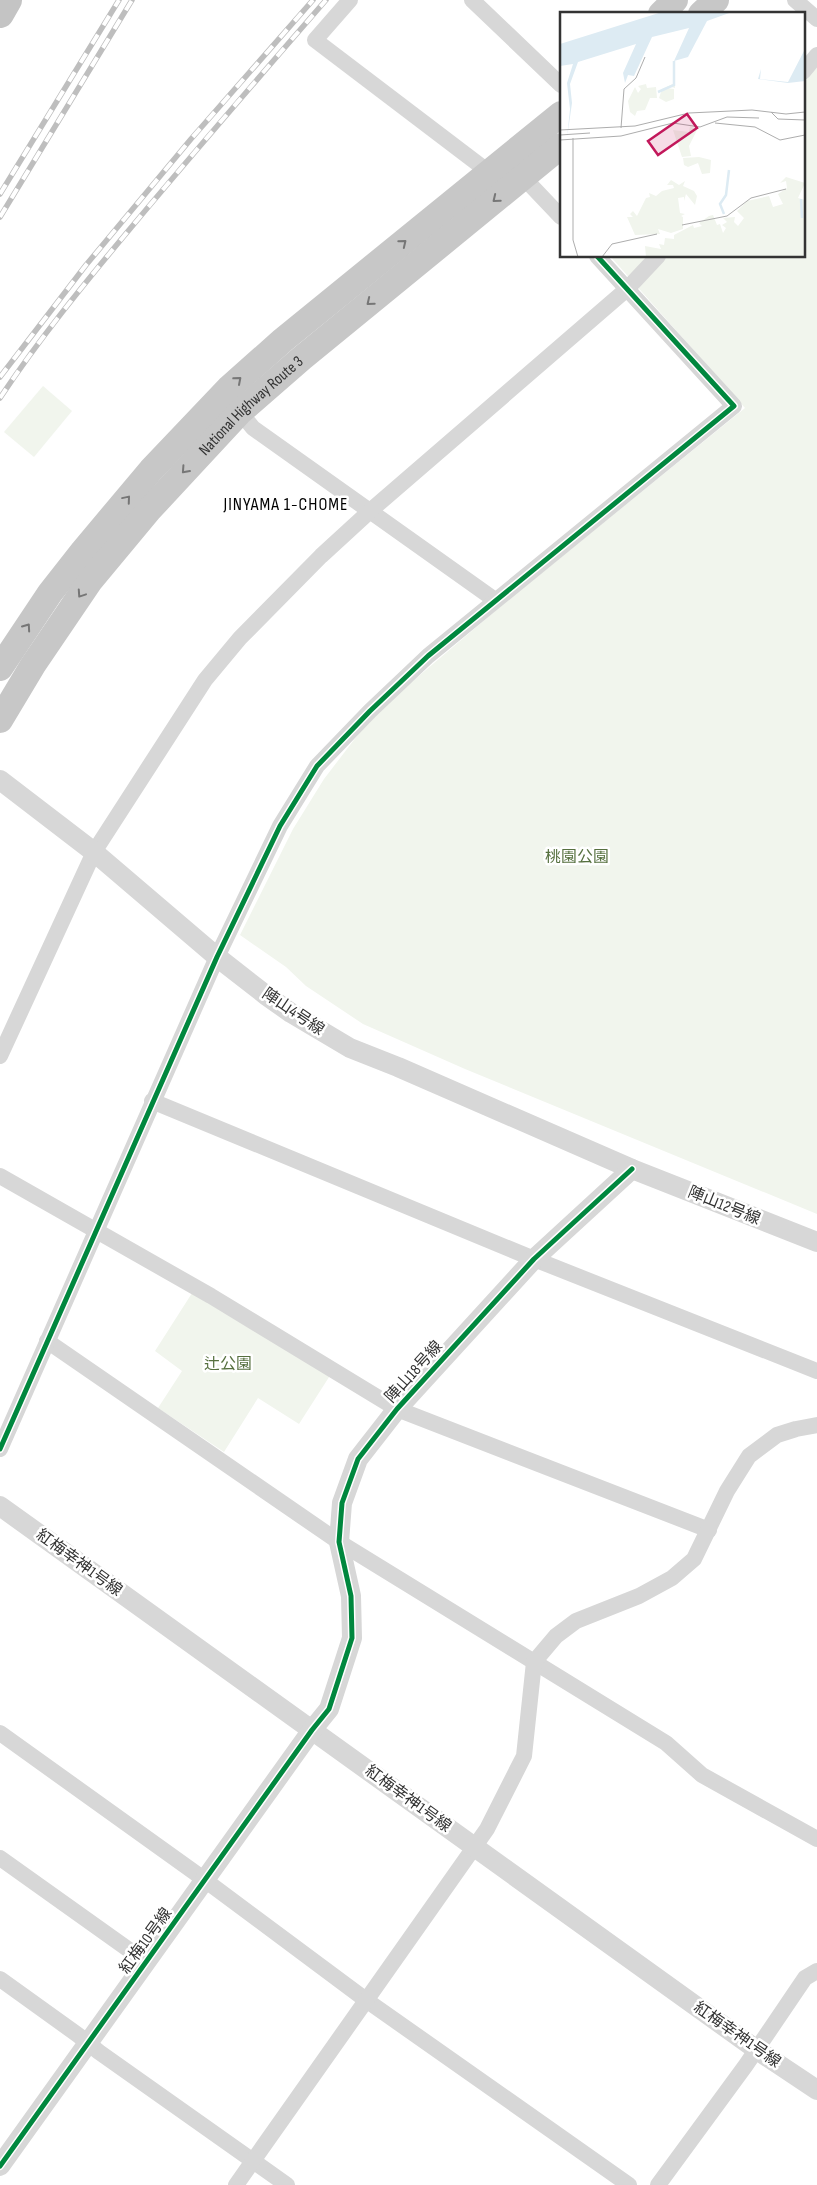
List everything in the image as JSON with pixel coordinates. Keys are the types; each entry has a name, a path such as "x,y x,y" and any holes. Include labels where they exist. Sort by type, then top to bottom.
{"highway":[{"path":"0,14 8,0"},
{"path":"663,12 675,0"},
{"path":"703,12 716,0"},
{"name":"National Highway Route 3","path":"0,668 50,593 83,551 151,470 229,388 284,340 560,115"},
{"name":"National Highway Route 3","path":"0,720 33,665 90,581 149,510 240,412 302,358 560,147"}],"street":[{"path":"350,0 314,40 490,173"},
{"path":"472,0 560,84"},
{"path":"795,0 817,19"},
{"path":"804,71 817,55"},
{"path":"523,177 560,216"},
{"path":"0,1449 217,957 280,826 317,766 370,711 428,656 734,406 599,258"},
{"path":"0,1056 94,852 205,680 240,638 321,556 370,511 627,290 656,258"},
{"path":"240,412 253,428 495,600"},
{"name":"陣山4号線","path":"0,780 94,852 217,957 291,1013 350,1048 632,1169"},
{"path":"152,1102 534,1259 817,1371"},
{"name":"陣山12号線","path":"632,1169 817,1242"},
{"name":"陣山18号線","path":"312,1730 329,1709 352,1638 351,1596 339,1542 342,1503 358,1459 397,1409 534,1259 632,1169"},
{"path":"0,1176 96,1229 397,1409 709,1530"},
{"path":"47,1341 339,1542 666,1743 702,1775 817,1839"},
{"path":"236,2185 487,1829 524,1756 534,1662 556,1636 576,1621 639,1596 672,1578 694,1559 727,1491 749,1456 777,1434 817,1425"},
{"name":"紅梅幸神1号線","path":"0,1506 757,2050 817,2090"},
{"name":"紅梅10号線","path":"0,2166 312,1730"},
{"path":"0,1733 366,2000 629,2185"},
{"path":"0,1858 146,1962"},
{"path":"658,2185 757,2050 805,1978 817,1971"},
{"path":"0,1979 287,2185"}],"green space":[{"name":"桃園公園","path":"817,66 817,1214 465,1069 363,1024 306,986 286,967 240,935 293,829 324,779 373,715 507,601 745,408 612,258 804,258 804,83"},
{"path":"43,386 72,411 34,457 4,432"},
{"name":"辻公園","path":"194,1290 331,1374 299,1424 258,1398 224,1452 158,1408 182,1371 155,1351"}],"railway":[{"path":"0,194 119,0"},
{"path":"0,217 132,0"},
{"path":"0,377 86,265 191,139 313,0"},
{"path":"0,398 46,333 95,271 202,143 326,0"}],"cycle path":[{"path":"0,1449 217,957 280,826 317,766 370,711 428,656 734,406 599,258"},
{"path":"0,2166 312,1730 329,1709 352,1638 351,1596 339,1542 342,1503 358,1459 397,1409 534,1259 632,1169"}],"district":[{"name":"JINYAMA 1-CHOME","path":"286,504"}]}
